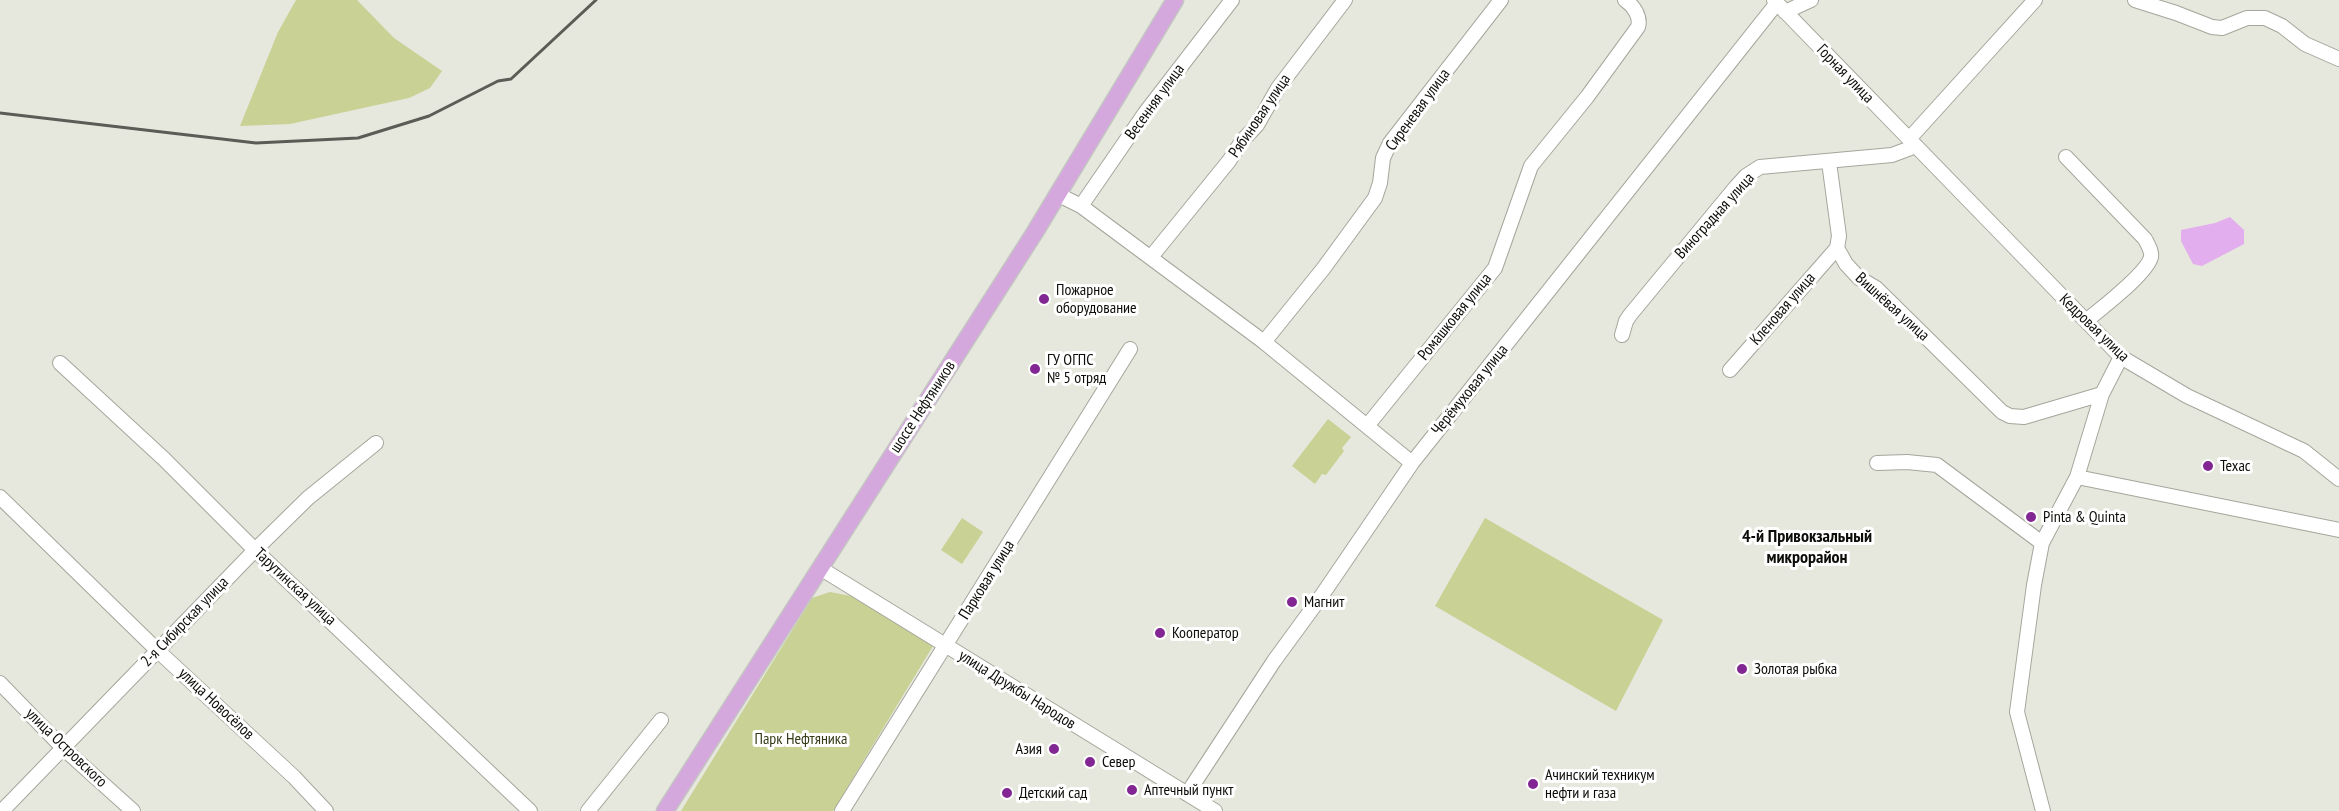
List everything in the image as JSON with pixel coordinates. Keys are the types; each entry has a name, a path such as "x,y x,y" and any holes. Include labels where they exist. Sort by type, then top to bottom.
{"main road":[{"name":"шоссе Нефтяников","path":"665,811 1057,194 1175,0"}],"street":[{"name":"Весенняя улица","path":"1081,206 1145,113 1232,0"},
{"name":"Рябиновая улица","path":"1151,257 1257,125 1278,88 1345,0"},
{"name":"Сиреневая улица","path":"1264,342 1323,269 1375,198 1383,158 1390,143 1501,0"},
{"name":"Черёмуховая улица","path":"1187,794 1274,662 1412,463 1778,5 1811,0"},
{"path":"1912,143 2035,0"},
{"path":"2135,0 2212,27 2223,28 2247,18 2265,18 2282,26 2305,44 2339,59"},
{"name":"Ромашковая улица","path":"1367,426 1495,268 1531,166 1635,34 1640,23 1628,1"},
{"name":"Горная улица","path":"1778,5 1912,143"},
{"name":"Виноградная улица","path":"1622,335 1630,315 1746,176 1760,167 1892,155 1912,143"},
{"name":"Кедровая улица","path":"1912,143 2121,357 2187,396 2304,451 2339,479"},
{"path":"2066,158 2145,239 2151,254 2141,274 2086,321"},
{"path":"1829,162 1839,236 1837,249"},
{"path":"1057,194 1081,206 1264,342 1412,463"},
{"name":"Кленовая улица","path":"1730,370 1837,249"},
{"name":"Вишнёвая улица","path":"1837,249 1846,264 1859,278 1876,288 2002,412 2024,417 2102,394"},
{"name":"Парковая улица","path":"842,811 1130,349"},
{"path":"2043,811 2017,712 2034,585 2042,543 2077,477 2102,394 2121,357"},
{"name":"Тарутинская улица","path":"60,363 164,459 255,550 530,811"},
{"name":"2-я Сибирская улица","path":"2,811 255,550 308,498 376,443"},
{"path":"1876,463 1907,462 1936,465 2042,543"},
{"path":"2077,477 2339,530"},
{"name":"улица Новосёлов","path":"0,497 158,650 294,777 326,811"},
{"name":"улица Дружбы Народов","path":"820,568 1215,811"},
{"name":"улица Островского","path":"0,683 63,748 134,811"},
{"path":"588,811 661,720"}],"green space":[{"path":"296,0 357,0 394,38 442,71 430,88 409,98 290,124 240,126 278,32"},
{"path":"1328,419 1351,437 1342,448 1344,451 1326,475 1322,474 1315,484 1292,466"},
{"path":"962,518 983,532 962,564 941,550"},
{"path":"1485,518 1663,620 1616,711 1435,606"},
{"name":"Парк Нефтяника","path":"830,592 851,596 933,646 833,811 681,811 812,598"}],"shaded area":[{"path":"2230,217 2244,230 2244,244 2202,266 2193,264 2181,241 2181,230 2215,223"}],"railway":[{"path":"0,113 256,143 358,138 429,116 498,81 511,79 596,0"}],"place":[{"name":"Пожарное оборудование","path":"1044,299"},
{"name":"ГУ ОГПС № 5 отряд","path":"1035,369"},
{"name":"Техас","path":"2208,466"},
{"name":"Pinta & Quinta","path":"2031,517"},
{"name":"Магнит","path":"1292,602"},
{"name":"Кооператор","path":"1160,633"},
{"name":"Золотая рыбка","path":"1742,669"},
{"name":"Азия","path":"1054,749"},
{"name":"Север","path":"1090,762"},
{"name":"Ачинский техникум нефти и газа","path":"1533,784"},
{"name":"Аптечный пункт","path":"1132,790"},
{"name":"Детский сад","path":"1007,793"}],"district":[{"name":"4-й Привокзальный микрорайон","path":"1807,547"}]}
